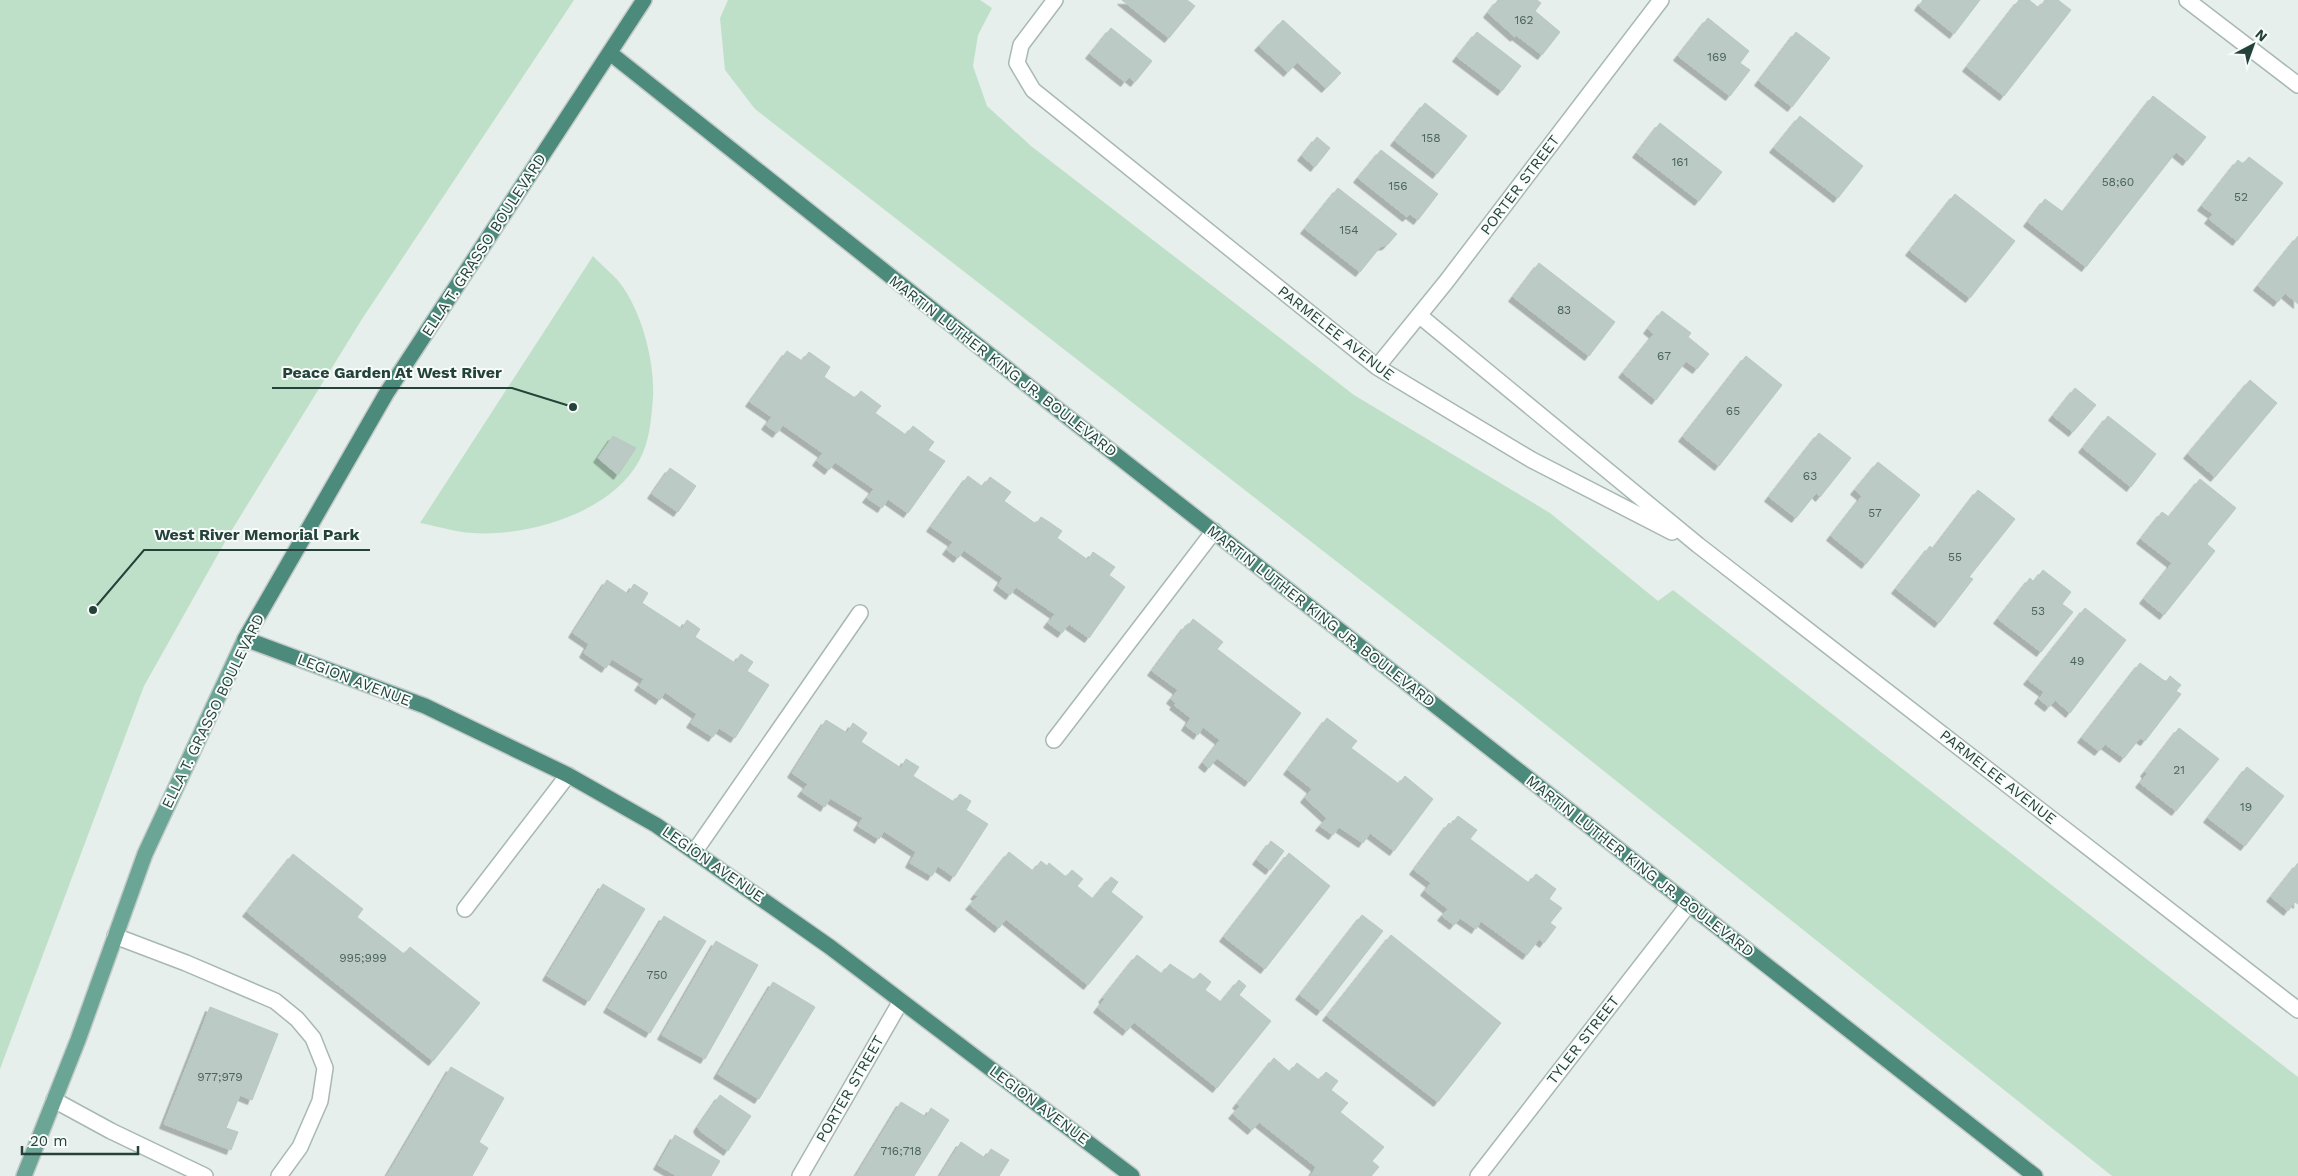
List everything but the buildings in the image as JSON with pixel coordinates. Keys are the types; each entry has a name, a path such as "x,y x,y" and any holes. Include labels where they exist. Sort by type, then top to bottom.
{"highway":[{"name":"ELLA T. GRASSO BOULEVARD","path":"245,639 386,394 644,0"},
{"name":"MARTIN LUTHER KING JR. BOULEVARD","path":"610,53 800,206 2035,1176"},
{"name":"LEGION AVENUE","path":"245,639 425,706 568,775 656,825 830,947 1132,1176"}],"main road":[{"name":"ELLA T. GRASSO BOULEVARD","path":"24,1176 145,854 245,639"}],"street":[{"name":"PARMELEE AVENUE","path":"1055,0 1021,45 1017,63 1033,90 1377,367 1532,460 1698,545"},
{"name":"PORTER STREET","path":"1377,367 1420,316 1661,0"},
{"path":"2187,0 2298,85"},
{"name":"PARMELEE AVENUE","path":"1420,316 1698,545 2298,1010"},
{"path":"1054,740 1214,531"},
{"path":"695,851 860,613"},
{"path":"465,909 568,775"},
{"name":"TYLER STREET","path":"1478,1176 1689,904"},
{"path":"115,936 186,963 274,1001 297,1020 313,1038 325,1068 320,1101 300,1147 279,1176"},
{"name":"PORTER STREET","path":"800,1176 901,1001"},
{"path":"54,1100 110,1131 205,1176"}],"green space":[{"path":"0,0 574,0 362,319 230,533 144,686 0,1069"},
{"path":"728,0 980,0 992,8 978,35 973,66 987,106 1031,146 1354,395 1550,513 1658,601 1673,590 2298,1077 2298,1176 2112,1176 1516,701 755,109 725,70 720,18"},
{"path":"593,256 617,279 628,295 646,338 652,369 653,398 648,438 639,461 626,479 609,495 588,508 542,526 517,531 472,533 420,523"}],"place":[{"name":"Peace Garden At West River","path":"573,407"},
{"name":"West River Memorial Park","path":"93,610"}]}
